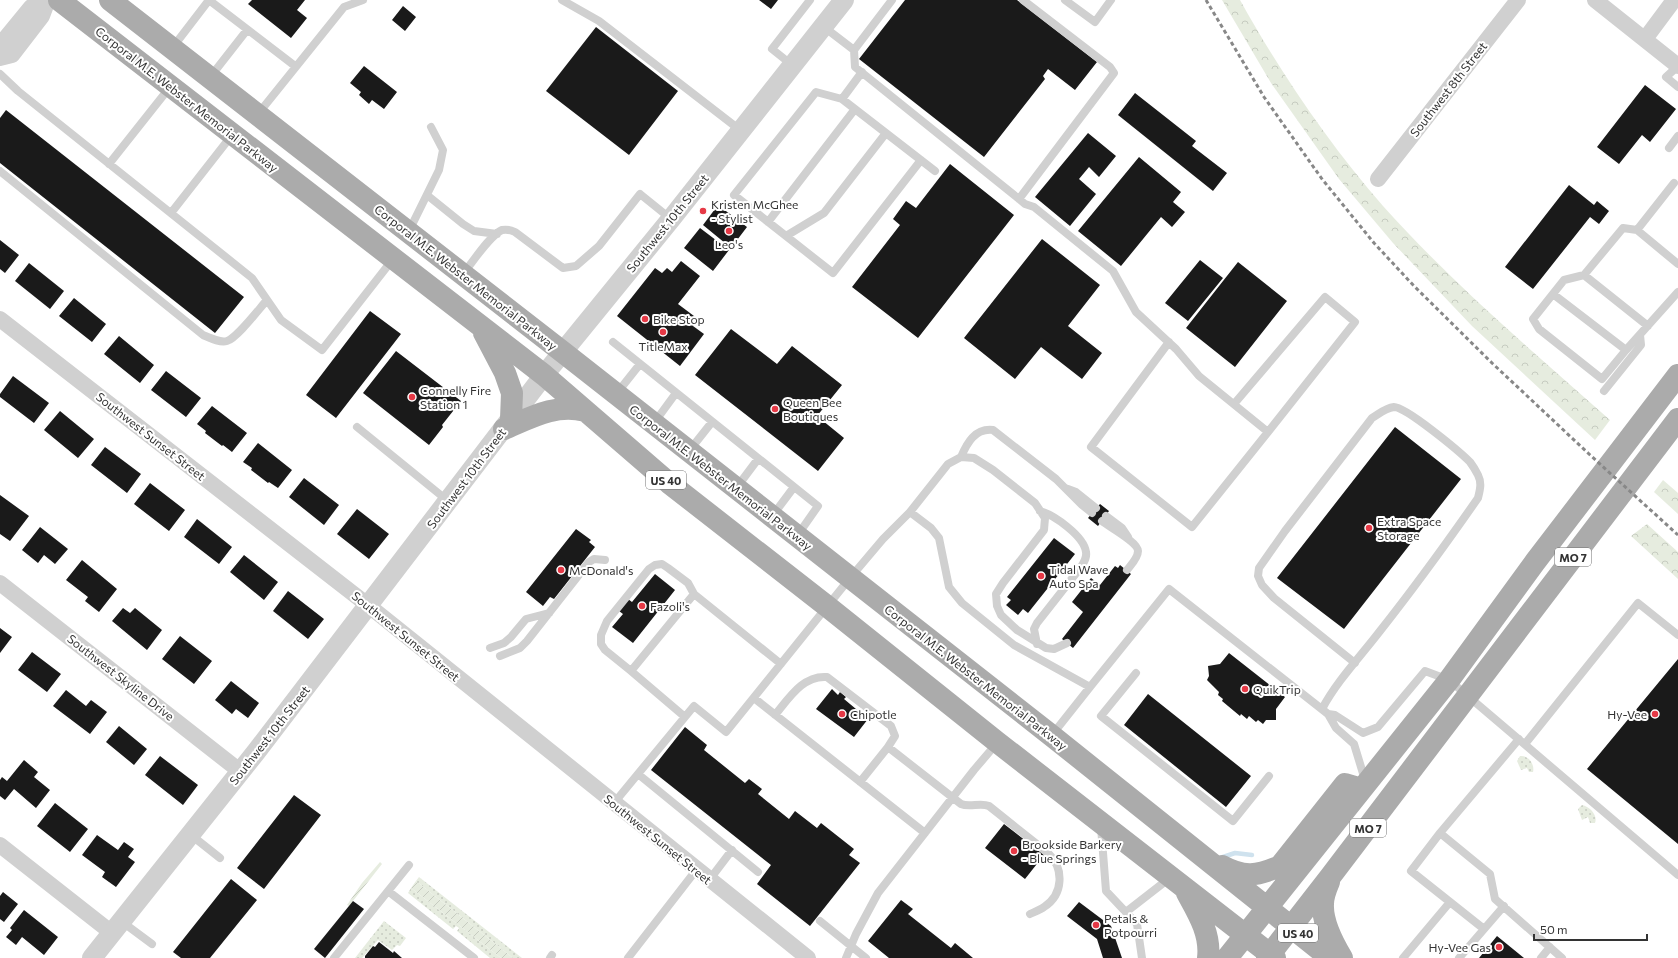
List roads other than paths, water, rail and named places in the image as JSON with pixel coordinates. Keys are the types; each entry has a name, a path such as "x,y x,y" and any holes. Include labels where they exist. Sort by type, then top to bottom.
{"main road":[{"name":"Corporal M.E. Webster Memorial Parkway","path":"59,0 544,376 669,483 828,607 997,742 1246,934 1270,957"},
{"name":"Corporal M.E. Webster Memorial Parkway","path":"110,0 463,274 1052,736 1330,958"},
{"path":"394,259 408,232"},
{"path":"480,326 495,353 512,393 507,424 548,411 566,408 585,411"},
{"name":"MO 7","path":"1227,958 1449,680 1535,562 1678,375"},
{"name":"MO 7","path":"1270,957 1291,927 1330,878 1678,419"},
{"path":"1200,854 1241,874 1269,871 1280,866 1345,784 1364,786"},
{"path":"1330,878 1323,904 1325,919 1335,947 1342,958"},
{"path":"1178,882 1205,930 1208,940 1208,958"}],"street":[{"path":"0,45 31,7 41,0"},
{"path":"0,58 12,55 42,16 48,0"},
{"name":"Southwest 10th Street","path":"92,958 241,772 544,376 671,219 844,0"},
{"name":"Southwest 8th Street","path":"1378,179 1518,0"},
{"path":"1595,0 1678,66"},
{"path":"1645,39 1674,0"},
{"name":"Southwest Sunset Street","path":"0,319 369,606 808,958"},
{"name":"Southwest Skyline Drive","path":"0,583 241,772"},
{"path":"0,845 117,927"}],"lane":[{"path":"172,48 209,0 295,66"},
{"path":"257,115 344,7 363,0"},
{"path":"562,0 599,22 741,131"},
{"path":"792,65 772,49 810,0"},
{"path":"892,0 854,50 855,67 1025,204 1034,207 1113,271 1136,312 1169,342 1199,376 1268,432"},
{"path":"1019,199 1114,73 1110,68 1023,0"},
{"path":"1065,0 1095,22 1111,0"},
{"path":"823,26 854,50"},
{"path":"210,78 247,30"},
{"path":"1678,66 1666,77 1678,87"},
{"path":"842,99 862,72"},
{"path":"0,74 18,91 252,278 281,320 322,350 394,259"},
{"path":"109,164 170,86"},
{"path":"921,160 833,273 734,195 816,92 842,99 921,160 935,171"},
{"path":"768,222 855,109"},
{"path":"408,232 439,170 443,150 431,127"},
{"path":"786,236 824,213 886,133"},
{"path":"171,213 232,134"},
{"path":"1669,148 1678,136"},
{"path":"0,171 203,335 214,340 228,341 237,334 267,300"},
{"path":"1637,230 1674,183"},
{"path":"463,274 492,238 502,230 515,232 563,268 576,266 599,246 640,194 671,219"},
{"path":"427,195 474,231 497,234"},
{"path":"1678,264 1637,230 1623,228 1584,275 1564,280 1533,319 1539,329 1602,380 1626,350 1678,292"},
{"path":"1584,275 1648,326"},
{"path":"1553,294 1626,350"},
{"path":"1169,342 1091,447 1192,527 1355,322 1325,297 1234,404"},
{"path":"1604,391 1641,345 1640,335"},
{"path":"613,342 818,506 796,536"},
{"path":"616,394 640,364"},
{"path":"653,423 676,393"},
{"path":"1325,712 1330,694 1355,663 1437,557 1478,498 1481,487 1479,476 1470,463 1448,443 1406,410 1395,407 1386,409 1372,418 1285,531 1259,568 1258,576 1262,585 1274,598 1355,663"},
{"path":"689,451 712,422"},
{"path":"357,427 448,501"},
{"path":"961,457 967,444 977,433 984,429 993,430 1094,511"},
{"path":"614,803 694,706 726,732 883,539 910,512 948,464 961,457 974,458 993,470 1035,503 1046,518 1044,530 996,594 997,606 1001,615 1017,630 1037,644 1046,648 1054,649 1067,643"},
{"path":"736,488 758,459"},
{"path":"771,517 794,487"},
{"path":"1037,644 1034,629 1037,623 1086,559 1086,552 1083,543 1073,532 1049,513 1040,511"},
{"path":"910,512 931,528 939,538 949,587 962,603 1014,645 1090,687"},
{"path":"1104,518 1109,528 1130,540 1137,546 1138,551 1127,570"},
{"path":"500,656 520,648 589,562 594,559 606,560"},
{"path":"685,717 605,650 601,644 601,635 607,621 649,569 655,565 662,564 688,583 694,594 782,664"},
{"path":"1052,736 1169,589 1325,712 1336,728 1354,744 1364,786"},
{"path":"631,671 694,594"},
{"path":"1484,929 1411,871 1440,833 1522,742 1638,603 1678,635"},
{"path":"490,648 507,640 526,619 549,613"},
{"path":"1325,712 1335,715 1363,733 1378,727 1425,671 1449,680 1678,875"},
{"path":"1136,673 1101,716 1233,822 1269,776"},
{"path":"775,714 798,686 821,676 827,677 891,726 895,736 888,748 860,782"},
{"path":"754,698 925,832"},
{"path":"846,958 856,934 878,893 952,797 997,742"},
{"path":"888,748 964,805 979,804 989,806 1054,858 1059,868 1060,878 1056,895 1043,908 1030,914"},
{"path":"638,774 758,872"},
{"path":"1100,822 1106,891 1137,924 1142,958"},
{"path":"1440,833 1490,874 1495,899 1562,958"},
{"path":"190,835 220,858"},
{"path":"628,958 703,874 732,850"},
{"path":"334,958 409,866"},
{"path":"1126,912 1178,882"},
{"path":"388,891 474,958"},
{"path":"1404,958 1450,902"},
{"path":"1459,958 1504,906"},
{"path":"820,921 866,958"},
{"path":"117,927 152,944"},
{"path":"1541,958 1550,947"}],"waterway":[{"path":"1220,858 1235,853 1252,855"}],"railway":[{"path":"1206,0 1264,97 1322,179 1374,243 1414,286 1492,363 1678,535"}],"place":[{"name":"Kristen McGhee - Stylist","path":"703,211"},
{"name":"Leo's","path":"729,231"},
{"name":"Bike Stop","path":"645,319"},
{"name":"TitleMax","path":"663,332"},
{"name":"Connelly Fire Station 1","path":"412,397"},
{"name":"Queen Bee Boutiques","path":"775,409"},
{"name":"Extra Space Storage","path":"1369,528"},
{"name":"McDonald's","path":"561,570"},
{"name":"Tidal Wave Auto Spa","path":"1041,576"},
{"name":"Fazoli's","path":"642,606"},
{"name":"QuikTrip","path":"1245,689"},
{"name":"Chipotle","path":"842,714"},
{"name":"Hy-Vee","path":"1655,714"},
{"name":"Brookside Barkery - Blue Springs","path":"1014,851"},
{"name":"Petals & Potpourri","path":"1096,925"},
{"name":"Hy-Vee Gas","path":"1499,947"}]}
